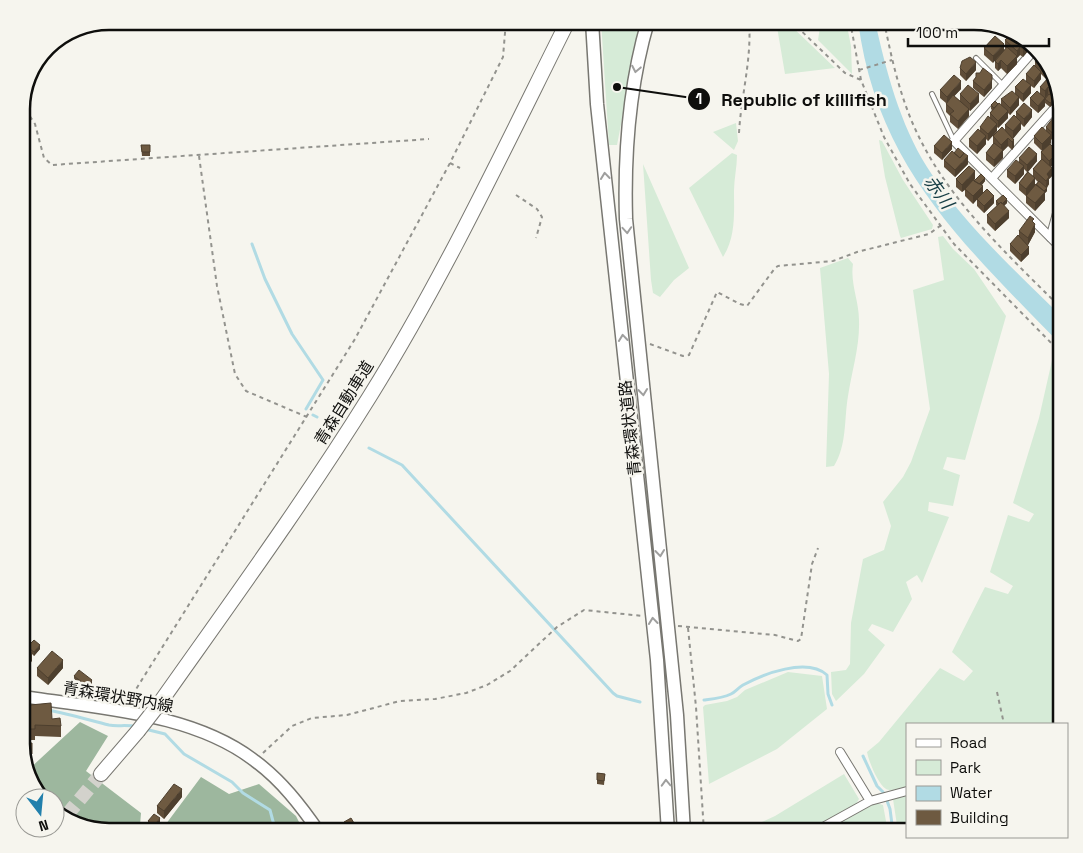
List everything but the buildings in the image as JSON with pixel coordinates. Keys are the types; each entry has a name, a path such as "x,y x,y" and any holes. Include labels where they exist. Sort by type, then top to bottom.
{"highway":[{"name":"青森自動車道","path":"101,774 159,704 304,500 371,395 431,290 563,30"},
{"name":"青森環状道路","path":"593,30 598,113 662,721 668,823"},
{"name":"青森環状道路","path":"646,30 635,73 626,146 626,219 677,715 683,823"}],"main road":[{"name":"青森環状野内線","path":"30,698 166,720 214,737 255,760 296,799 313,823"}],"street":[{"path":"1030,54 954,141 993,177 1051,237"},
{"path":"993,177 1053,110"},
{"path":"1051,237 1053,230"},
{"path":"840,752 870,801"},
{"path":"830,823 870,801 906,791"}],"lane":[{"path":"976,58 1003,84"},
{"path":"932,94 954,141"}],"path":[{"path":"123,713 130,696 355,339 450,163 503,57 505,30"},
{"path":"739,134 740,114 749,56 748,30"},
{"path":"800,30 845,73 861,80"},
{"path":"852,30 861,80 892,151 914,190 940,226 1053,345"},
{"path":"886,30 892,60 907,110 920,139 947,183 995,240 1053,300"},
{"path":"859,70 892,60"},
{"path":"30,116 35,124 44,158 52,166 429,139"},
{"path":"199,156 217,286 235,374 246,391 307,417"},
{"path":"450,163 460,168"},
{"path":"516,195 537,209 542,217 536,238"},
{"path":"638,344 652,344 683,356 689,356 717,292 747,306 778,266 833,262 857,252 928,234 940,226"},
{"path":"668,625 801,639 812,564 818,548"},
{"path":"255,760 292,726 312,718 347,715 400,701 435,699 466,693 487,685 510,670 557,627 584,610 652,616"},
{"path":"688,628 696,708 703,823"},
{"path":"996,692 1004,723"}],"green space":[{"path":"602,30 639,30 617,145 609,145"},
{"path":"778,30 795,30 835,68 785,74"},
{"path":"820,30 848,30 851,46 852,74 818,40"},
{"path":"736,123 738,141 734,150 713,132"},
{"path":"879,140 882,141 903,180 933,225 932,229 901,238 885,177"},
{"path":"732,153 737,155 734,216 730,241 723,257 689,188"},
{"path":"643,164 689,268 674,280 660,297 653,293 651,280"},
{"path":"943,236 953,249 974,269 1006,316 965,460 947,457 943,469 960,475 953,506 929,502 928,511 949,517 922,583 917,575 906,582 912,599 893,632 872,624 868,630 885,645 864,674 836,701 832,694 831,672 846,670 850,664 851,623 863,559 884,550 891,526 883,502 903,477 911,462 930,409 913,290 944,280 938,237"},
{"path":"848,258 853,264 852,271 859,313 859,330 841,450 834,466 826,467 829,374 820,268"},
{"path":"1053,356 1053,723 906,723 906,787 888,790 877,778 867,752 879,742 940,668 964,681 973,671 952,652 985,587 1008,594 1013,586 990,572 1008,515 1029,522 1034,514 1013,503 1039,418"},
{"path":"788,672 822,676 827,709 777,749 709,784 703,707 737,697 745,690"},
{"path":"80,722 108,736 86,771 141,813 140,823 109,823 79,817 65,810 65,788 44,788 33,765"},
{"path":"844,774 859,799 856,804 822,823 760,823 775,816"},
{"path":"201,777 229,794 259,784 296,816 300,823 167,823"},
{"path":"906,795 906,823 897,823 893,799"},
{"path":"876,803 883,805 886,823 838,823"}],"water":[{"name":"赤川","path":"860,30 877,30 895,97 917,150 941,188 973,227 1053,308 1053,337 960,238 931,201 905,162 884,120 868,73"}],"waterway":[{"path":"252,244 265,279 292,334 323,380 306,409"},
{"path":"313,415 317,417"},
{"path":"369,448 402,465 613,693 617,696 640,702"},
{"path":"704,700 728,695 743,685 773,672 797,667 808,667 827,675 828,694 832,705"},
{"path":"48,710 109,725 136,727"},
{"path":"145,729 165,734 184,754 232,782 243,793 270,810 273,823"},
{"path":"863,756 877,786 883,792"},
{"path":"886,798 892,823"}],"tunnel":[{"path":"69,812 101,774"}],"place":[{"name":"Republic of killifish","path":"617,87"}]}
